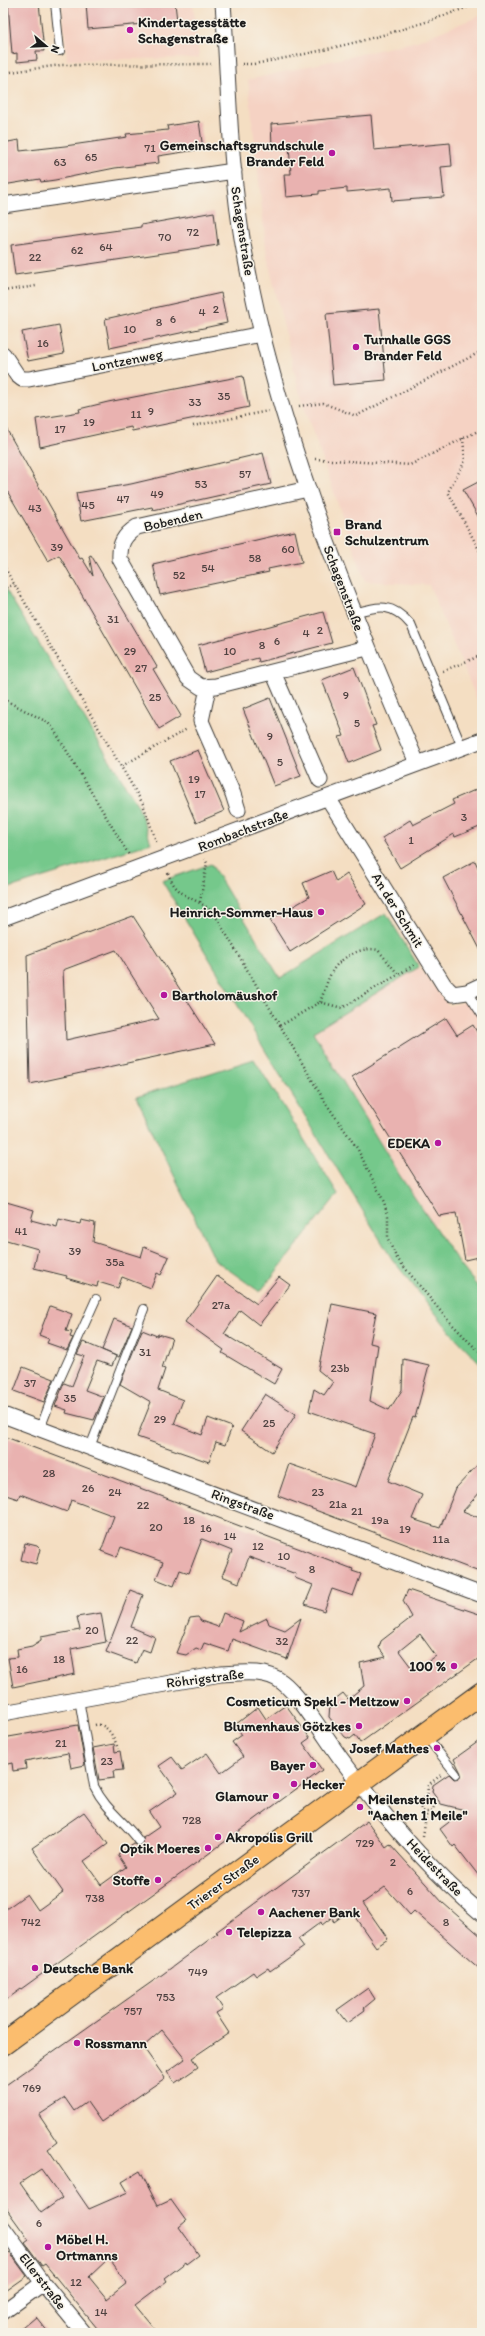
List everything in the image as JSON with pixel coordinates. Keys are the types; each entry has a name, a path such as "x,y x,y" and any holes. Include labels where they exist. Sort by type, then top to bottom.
{"main road":[{"name":"Trierer Straße","path":"3,2044 358,1782 482,1693"}],"street":[{"name":"Schagenstraße","path":"223,3 234,171 243,243 262,334 308,489 324,537 368,648 417,763"},
{"path":"3,205 234,171"},
{"name":"Lontzenweg","path":"3,354 17,375 22,379 29,379 262,334"},
{"name":"Bobenden","path":"208,688 201,686 188,678 128,574 120,559 120,550 124,539 137,528 308,489"},
{"path":"238,810 233,794 201,721 208,688 368,648"},
{"path":"273,672 320,780"},
{"name":"Rombachstraße","path":"3,918 163,860 417,763 482,740"},
{"name":"An der Schmit","path":"328,798 444,985 453,994 468,992"},
{"path":"468,992 482,985"},
{"name":"Ringstraße","path":"3,1415 482,1595"},
{"name":"Röhrigstraße","path":"3,1713 221,1674 252,1673 270,1676 283,1683 296,1696 358,1782"},
{"name":"Heidestraße","path":"358,1782 420,1854 482,1914"},
{"name":"Ellerstraße","path":"3,2228 43,2283 84,2333"},
{"path":"3,2312 43,2283"}],"lane":[{"path":"55,3 60,51"},
{"path":"354,613 378,606 391,609 402,615 410,625 462,747"},
{"path":"468,992 482,1014"},
{"path":"40,1429 54,1392 96,1299"},
{"path":"90,1447 144,1308"},
{"path":"79,1699 94,1786 100,1798 114,1815 132,1831 139,1841"},
{"path":"424,1734 456,1774"}],"path":[{"path":"3,73 61,65 254,64 326,51 428,23 478,3"},
{"path":"3,291 36,286"},
{"path":"193,426 284,408 323,403 356,416 482,351"},
{"path":"299,458 410,465 482,429"},
{"path":"463,438 465,462 448,492 482,555"},
{"path":"3,565 143,804 174,887 186,897 200,902 214,915 325,1102 357,1148 384,1202 388,1216 388,1239 396,1257 447,1319 482,1355"},
{"path":"3,590 14,584"},
{"path":"432,675 482,656"},
{"path":"3,699 47,722 53,728 137,869"},
{"path":"122,766 201,721"},
{"path":"200,846 207,863 200,902"},
{"path":"280,1026 320,1002 333,970 358,950 366,948 378,950 398,974"},
{"path":"320,1002 342,1008 426,957"},
{"path":"479,1493 482,1496"},
{"path":"94,1726 102,1726 108,1731 116,1742 118,1749"},
{"path":"385,1813 398,1802 420,1804 427,1798 428,1785 442,1773"},
{"path":"420,1804 423,1810 432,1811 434,1802 427,1798"}],"shaded area":[{"name":"Kindertagesstätte Schagenstraße","path":"62,3 193,3 199,58 67,60"},
{"path":"482,15 482,712 429,585 365,581 300,395 267,256 248,80 417,41"},
{"name":"EDEKA","path":"419,967 449,1006 473,1000 482,996 482,1227 470,1219 457,1222 456,1213 439,1216 434,1226 400,1176 313,1032"}],"green space":[{"path":"3,585 138,806 151,843 3,890"},
{"path":"211,864 280,978 386,913 419,967 313,1032 400,1176 459,1263 482,1292 482,1365 453,1335 392,1259 162,881"},
{"path":"254,1059 338,1194 260,1292 215,1260 136,1097"}],"building":[{"path":"8,3 39,3 44,51 36,51 37,60 17,62 17,53 12,54"},
{"path":"86,3 175,3 177,21 88,29"},
{"name":"Gemeinschaftsgrundschule Brander Feld","path":"371,115 374,150 450,143 452,166 441,167 444,197 392,201 391,188 347,192 347,188 319,191 319,194 286,197 284,174 291,174 289,145 272,146 271,124"},
{"path":"199,121 203,149 158,156 159,163 115,168 41,182 40,179 3,185 3,143 19,140 20,151 65,146 127,137 126,134 168,130 167,126"},
{"path":"214,212 218,245 15,275 11,245 141,227 141,225"},
{"path":"221,293 227,323 110,348 105,319"},
{"name":"Turnhalle GGS Brander Feld","path":"379,309 386,380 333,385 326,314"},
{"path":"59,325 64,354 28,361 22,332"},
{"path":"243,376 249,407 132,431 131,427 40,447 36,419 80,412 79,409 108,402"},
{"path":"3,423 80,559 82,558 93,576 89,556 91,555 157,667 153,669 181,716 159,729 59,555 48,561 3,484"},
{"path":"263,453 271,484 153,510 152,507 81,521 76,493 131,484"},
{"path":"482,480 482,523 463,490"},
{"path":"295,531 302,562 268,569 269,572 160,595 153,564"},
{"path":"323,612 332,643 259,662 258,658 205,672 198,645"},
{"path":"354,667 376,725 372,726 381,750 349,763 339,737 344,736 322,680"},
{"path":"270,698 301,776 274,786 243,709"},
{"path":"198,750 224,811 196,823 170,761"},
{"path":"482,787 482,826 455,837 454,834 400,868 382,838 410,820 413,825 454,804 452,800"},
{"path":"475,861 482,876 482,953 443,878"},
{"name":"Heinrich-Sommer-Haus","path":"331,871 336,882 347,874 366,904 290,952 270,920 309,897 303,883"},
{"name":"Bartholomäushof","path":"133,916 215,1044 30,1084 27,955","holes":["116,950 159,1019 66,1040 63,970"]},
{"name":"EDEKA","path":"446,1018 457,1035 473,1025 482,1041 482,1256 465,1260 456,1213 439,1216 352,1077"},
{"path":"3,1201 34,1210 31,1220 57,1227 59,1219 80,1224 81,1220 95,1223 93,1242 141,1257 144,1247 169,1257 161,1275 157,1273 151,1288 122,1277 118,1288 98,1282 97,1287 66,1278 67,1276 34,1268 38,1249 3,1239"},
{"path":"217,1276 257,1304 279,1277 290,1285 259,1325 240,1310 224,1334 282,1369 274,1384 222,1353 224,1350 185,1322"},
{"path":"332,1304 376,1313 370,1343 378,1345 370,1401 389,1410 402,1390 403,1359 429,1365 415,1418 413,1417 388,1481 422,1495 412,1519 440,1528 456,1488 482,1460 482,1490 463,1511 482,1519 482,1573 278,1496 289,1464 356,1487 375,1434 309,1411 314,1389 324,1395 333,1382 318,1370"},
{"path":"50,1306 72,1314 66,1331 72,1332 70,1337 73,1338 67,1350 47,1343 49,1339 39,1335"},
{"path":"114,1319 132,1326 119,1357 102,1350"},
{"path":"142,1330 157,1336 158,1334 172,1338 162,1368 165,1369 158,1390 183,1400 174,1424 202,1435 208,1418 232,1427 225,1445 216,1442 209,1462 137,1437 151,1402 120,1384"},
{"path":"83,1342 116,1356 112,1366 97,1361 85,1390 104,1397 94,1420 66,1413 67,1410 55,1406 64,1383 72,1386 84,1356 77,1354"},
{"path":"23,1367 54,1379 44,1402 14,1391"},
{"path":"265,1394 296,1414 272,1452 241,1431"},
{"path":"3,1436 353,1569 352,1571 361,1574 353,1596 332,1589 324,1611 305,1604 313,1585 295,1578 296,1574 249,1557 239,1583 222,1576 232,1551 202,1539 189,1573 180,1570 174,1586 156,1579 163,1562 121,1547 117,1557 101,1551 114,1516 71,1500 67,1512 20,1494 18,1499 3,1494"},
{"path":"25,1543 37,1546 40,1549 36,1564 21,1560"},
{"path":"130,1590 143,1595 131,1627 155,1637 150,1652 142,1649 136,1663 106,1652"},
{"path":"408,1590 482,1615 482,1656 360,1743 355,1735 350,1739 345,1737 329,1717 330,1703 343,1693 348,1699 364,1686 360,1663 386,1657 379,1648 381,1641 412,1617 403,1601","holes":["420,1634 436,1656 414,1671 399,1651"]},
{"path":"101,1613 106,1642 71,1649 75,1674 13,1687 8,1658 18,1657 17,1649 32,1646 41,1640 41,1637 80,1630 77,1617"},
{"path":"223,1613 243,1621 239,1632 267,1618 269,1624 285,1630 301,1618 287,1659 232,1639 228,1651 204,1643 201,1650 196,1648 186,1655 176,1653 190,1618 198,1617 201,1621 218,1627"},
{"path":"286,1705 310,1738 303,1743 322,1770 3,2002 3,1911 27,1894 38,1910 63,1892 32,1848 84,1812 108,1844 84,1861 101,1885 126,1867 118,1855 134,1844 142,1846 143,1838 159,1827 149,1812 178,1792 159,1766 172,1757 182,1770 207,1753 221,1773 243,1757 232,1742 242,1735 235,1725 258,1707 266,1719"},
{"path":"78,1725 85,1765 71,1768 68,1753 25,1761 26,1769 13,1771 12,1763 3,1765 3,1738"},
{"path":"482,1739 482,1880 455,1845 453,1847 440,1829 465,1810 441,1804 432,1792 433,1785 449,1774 454,1779 460,1778 461,1773 454,1759"},
{"path":"114,1744 115,1752 120,1751 123,1770 113,1771 114,1778 99,1780 93,1748"},
{"path":"367,1821 386,1847 390,1844 443,1903 482,1937 482,1971 414,1911 410,1915 385,1887 363,1903 388,1939 376,1947 350,1910 334,1922 331,1918 322,1925 321,1922 298,1939 304,1947 270,1971 268,1968 256,1976 253,1972 216,1998 223,2009 216,2013 229,2033 192,2058 198,2067 175,2083 167,2072 185,2059 162,2030 143,2047 165,2078 101,2122 87,2102 74,2111 65,2098 39,2115 57,2142 48,2149 89,2209 128,2192 122,2182 140,2171 158,2206 171,2200 186,2221 179,2227 199,2255 187,2264 186,2262 165,2278 167,2281 135,2305 158,2333 101,2333 45,2264 42,2266 25,2243 29,2240 3,2204 3,2087 163,1974 218,1933 216,1932","holes":["41,2169 62,2198 41,2213 20,2183","109,2258 127,2283 107,2299 89,2277"]},
{"path":"368,1988 375,1999 364,2008 365,2010 347,2023 337,2010"},
{"path":"10,2253 27,2276 3,2293 3,2258"},
{"path":"36,2317 49,2333 17,2333"}],"place":[{"name":"Kindertagesstätte Schagenstraße","path":"130,30"},
{"name":"Gemeinschaftsgrundschule Brander Feld","path":"332,153"},
{"name":"Turnhalle GGS Brander Feld","path":"356,347"},
{"name":"Brand Schulzentrum","path":"337,532"},
{"name":"Heinrich-Sommer-Haus","path":"321,912"},
{"name":"Bartholomäushof","path":"164,995"},
{"name":"EDEKA","path":"438,1143"},
{"name":"100 %","path":"454,1666"},
{"name":"Cosmeticum Spekl - Meltzow","path":"407,1701"},
{"name":"Blumenhaus Götzkes","path":"359,1726"},
{"name":"Josef Mathes","path":"437,1748"},
{"name":"Bayer","path":"313,1765"},
{"name":"Hecker","path":"294,1784"},
{"name":"Glamour","path":"276,1796"},
{"name":"Meilenstein \"Aachen 1 Meile\"","path":"360,1807"},
{"name":"Akropolis Grill","path":"218,1837"},
{"name":"Optik Moeres","path":"208,1848"},
{"name":"Stoffe","path":"158,1880"},
{"name":"Aachener Bank","path":"261,1912"},
{"name":"Telepizza","path":"229,1932"},
{"name":"Deutsche Bank","path":"35,1968"},
{"name":"Rossmann","path":"77,2043"},
{"name":"Möbel H. Ortmanns","path":"48,2247"}]}
